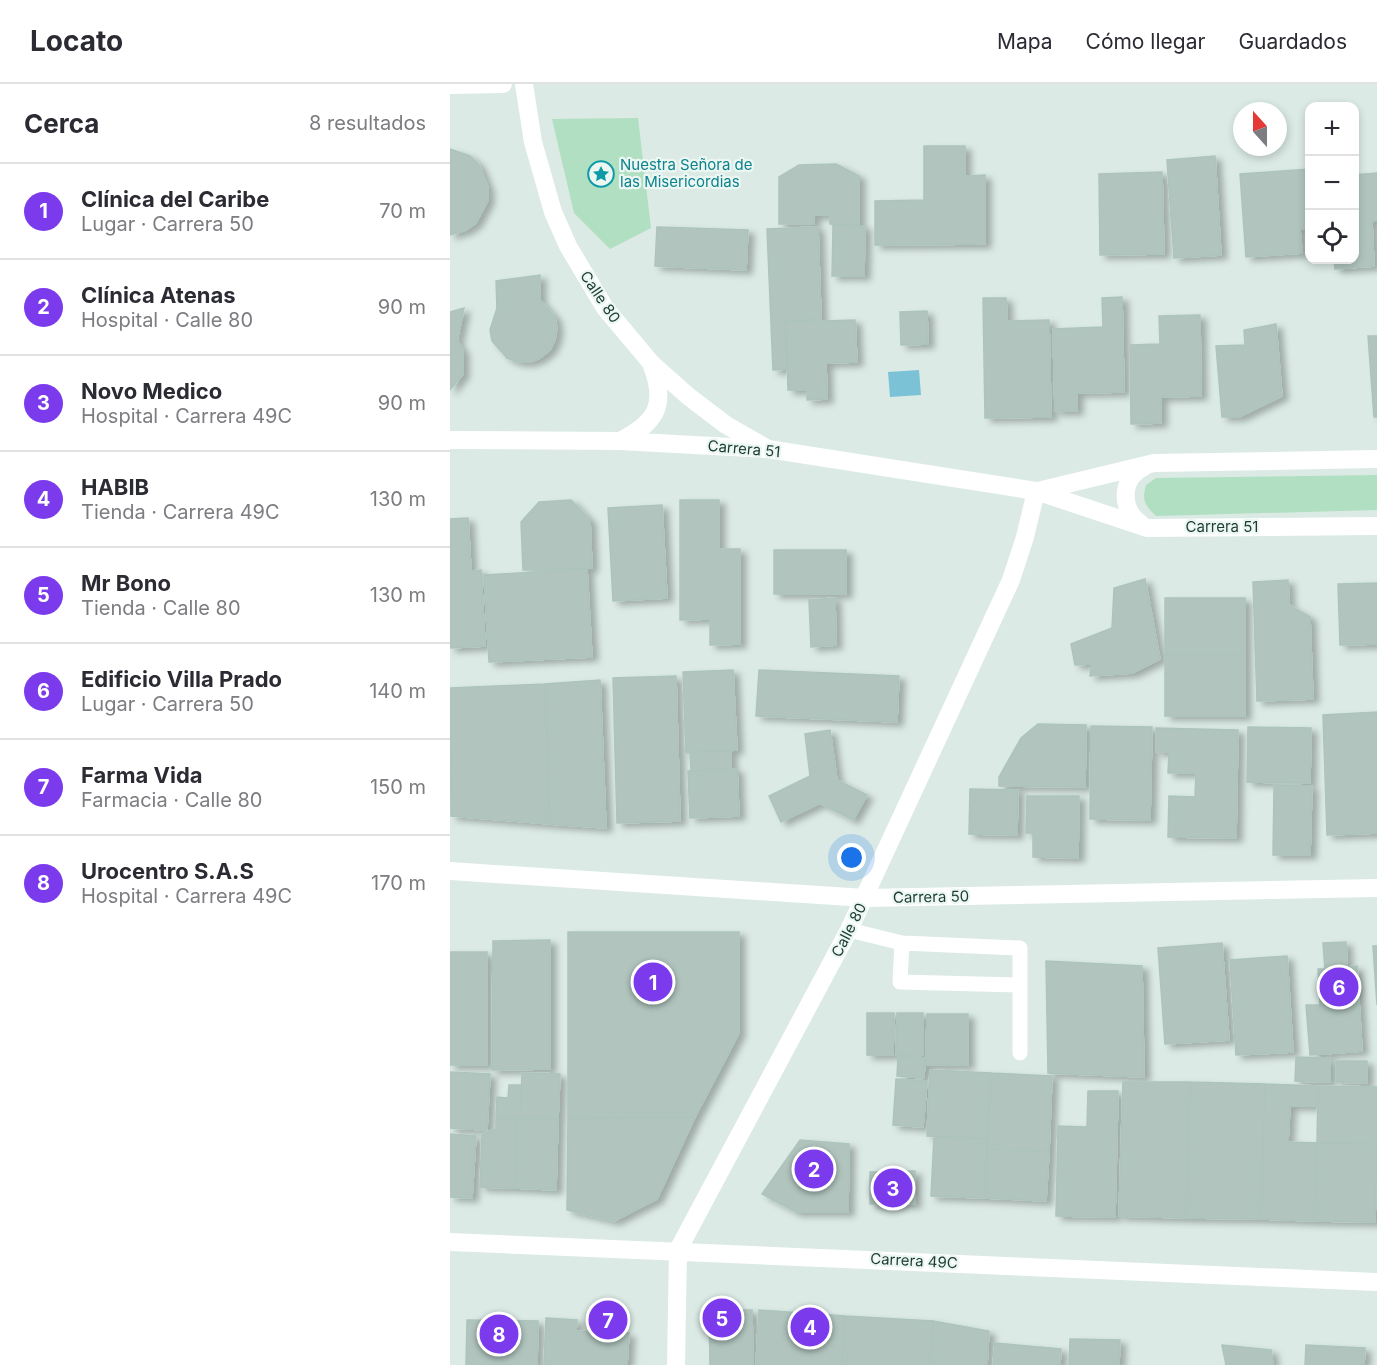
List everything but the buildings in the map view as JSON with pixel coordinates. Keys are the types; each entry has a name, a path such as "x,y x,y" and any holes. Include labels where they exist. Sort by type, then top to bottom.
{"street":[{"path":"450,85 503,84"},
{"name":"Calle 80","path":"524,84 532,142 542,178 568,246 605,308 652,364 687,396 726,425 768,449"},
{"path":"620,441 642,430 656,410 660,386 652,364"},
{"name":"Carrera 51","path":"450,440 620,441 768,449 1036,491 1147,528 1377,526"},
{"name":"Carrera 51","path":"1036,491 1155,463 1377,459"},
{"path":"1147,528 1135,520 1126,507 1125,493 1135,473 1155,463"},
{"name":"Calle 80","path":"676,1365 678,1250 865,898 1011,580 1025,537 1036,491"},
{"name":"Carrera 50","path":"450,871 865,898 1377,888"},
{"name":"Carrera 49C","path":"450,1242 678,1250 1377,1282"}],"lane":[{"path":"849,930 902,943 1020,948 1020,1053"},
{"path":"902,943 900,982 1020,985"}],"green space":[{"path":"638,118 651,228 610,249 574,213 552,119"},
{"path":"1377,475 1377,510 1156,516 1149,509 1144,498 1146,485 1156,478"}],"water":[{"path":"919,370 921,395 890,397 888,372"}],"place":[{"name":"Nuestra Señora de las Misericordias","path":"601,174"},
{"name":"Clínica del Caribe","path":"653,982"},
{"name":"Edificio Villa Prado","path":"1339,987"},
{"name":"Clínica Atenas","path":"814,1169"},
{"name":"Novo Medico","path":"893,1188"},
{"name":"Mr Bono","path":"722,1318"},
{"name":"Farma Vida","path":"608,1320"},
{"name":"HABIB","path":"810,1327"},
{"name":"Urocentro S.A.S","path":"499,1334"}]}
